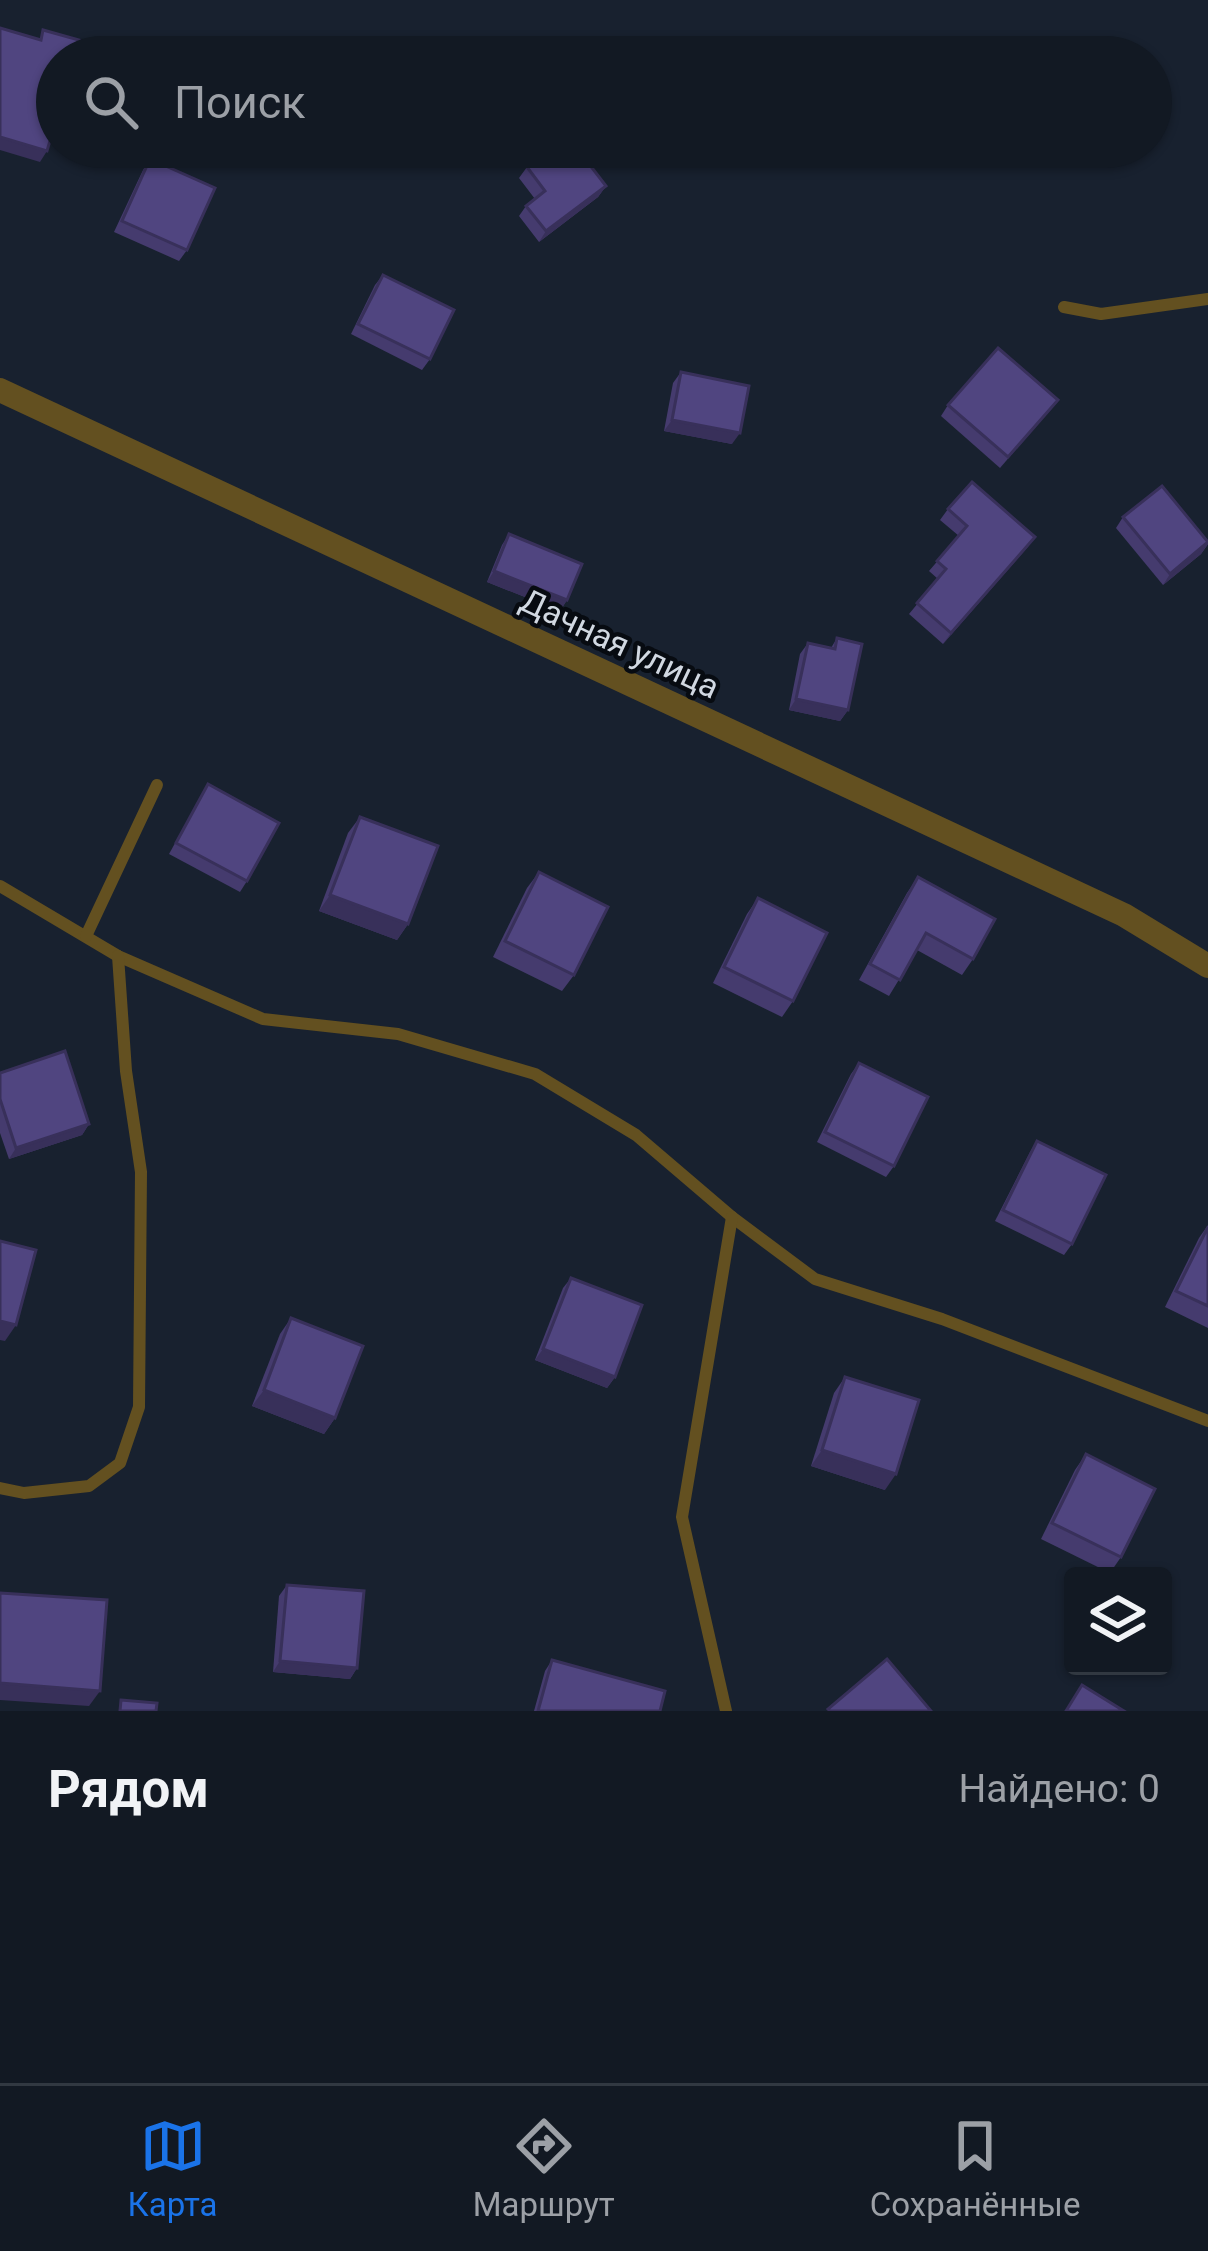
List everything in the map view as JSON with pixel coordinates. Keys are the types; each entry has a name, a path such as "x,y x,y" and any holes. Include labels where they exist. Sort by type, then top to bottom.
{"street":[{"name":"Дачная улица","path":"0,390 1124,915 1208,966"}],"lane":[{"path":"1064,307 1101,314 1208,299"},
{"path":"86,936 157,785"},
{"path":"0,886 118,956 263,1019 398,1034 535,1074 636,1135 814,1280 942,1319 1208,1421"},
{"path":"0,1488 25,1492 89,1486 120,1463 140,1407 141,1172 126,1070 118,956"},
{"path":"726,1711 682,1517 732,1217"}],"building":[{"path":"0,28 36,39 36,148 0,137"},
{"path":"146,168 170,168 215,188 187,250 122,221"},
{"path":"528,168 592,168 606,186 546,231 526,206 545,191"},
{"path":"383,275 454,310 430,359 358,324"},
{"path":"998,348 1058,400 1008,457 948,405"},
{"path":"681,372 749,386 740,433 672,420"},
{"path":"972,482 1035,537 951,633 917,603 946,569 937,561 967,526 948,509"},
{"path":"1162,486 1208,542 1170,574 1123,517"},
{"path":"509,534 582,564 567,600 494,571"},
{"path":"837,638 862,644 848,710 796,699 808,643 835,649"},
{"path":"208,784 279,823 247,881 176,843"},
{"path":"360,817 438,846 408,924 330,895"},
{"path":"539,872 608,907 574,975 505,941"},
{"path":"918,877 995,919 973,959 926,933 900,980 870,964"},
{"path":"758,898 827,933 793,1001 724,967"},
{"path":"65,1051 89,1124 16,1148 0,1099 0,1073"},
{"path":"859,1063 928,1097 894,1166 825,1132"},
{"path":"1037,1141 1106,1175 1072,1244 1003,1210"},
{"path":"1208,1227 1208,1306 1176,1291"},
{"path":"0,1241 36,1250 16,1325 0,1321"},
{"path":"571,1278 642,1305 615,1377 543,1349"},
{"path":"291,1318 363,1346 335,1418 264,1390"},
{"path":"845,1377 919,1400 896,1474 822,1450"},
{"path":"1086,1454 1155,1489 1121,1557 1052,1523"},
{"path":"287,1585 364,1591 357,1668 280,1661"},
{"path":"0,1593 107,1600 100,1691 0,1683"},
{"path":"887,1659 931,1711 828,1709"},
{"path":"552,1660 665,1691 660,1711 538,1711"},
{"path":"1082,1685 1124,1711 1066,1711"},
{"path":"121,1700 157,1703 156,1711 120,1711"}]}
